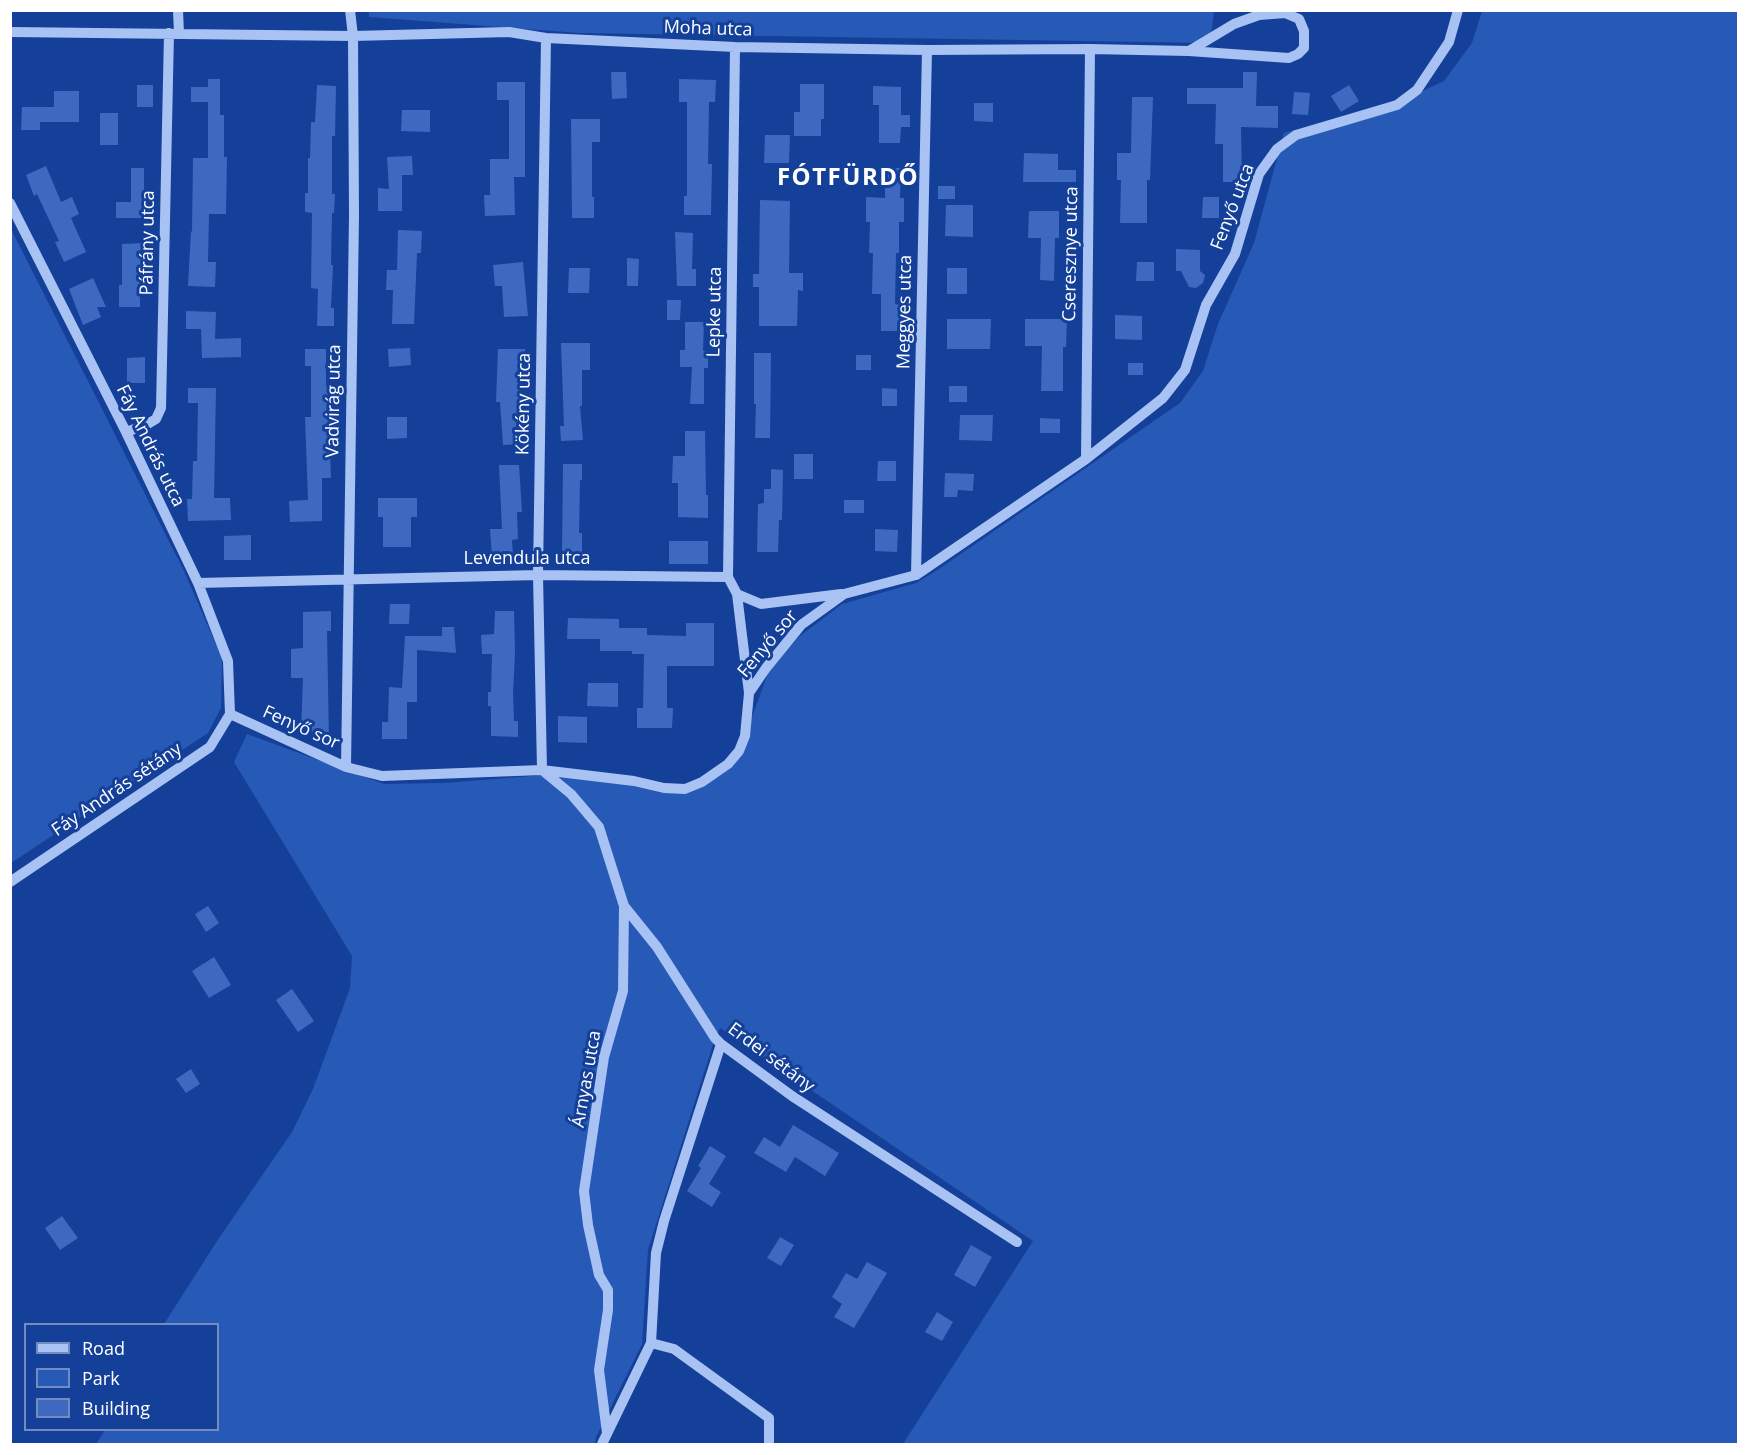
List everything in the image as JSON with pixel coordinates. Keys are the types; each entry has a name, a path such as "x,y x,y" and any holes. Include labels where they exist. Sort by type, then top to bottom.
{"street":[{"name":"Páfrány utca","path":"126,432 156,419 161,408 174,33 178,10"},
{"name":"Vadvirág utca","path":"346,767 354,215 353,36 350,10"},
{"name":"Fenyő utca","path":"1185,370 1206,305 1234,254 1259,174 1277,149 1296,135 1397,105 1404,100 1417,90 1449,42 1458,10"},
{"name":"Moha utca","path":"10,32 353,36 509,32 546,38 735,46 927,50 1189,51 1289,58 1304,48 1304,31 1300,15 1285,13 1259,15 1234,24 1189,51"},
{"name":"Kökény utca","path":"542,770 538,574 546,38"},
{"name":"Lepke utca","path":"728,577 735,46"},
{"name":"Cseresznye utca","path":"1086,459 1090,49"},
{"name":"Meggyes utca","path":"916,575 927,50"},
{"name":"Fáy András utca","path":"10,202 126,432 198,584 228,660 230,714"},
{"name":"Fenyő sor","path":"230,714 346,767 382,776 542,770 634,781 664,788 686,789 702,782 728,764 739,751 746,736 749,693 801,625 844,594 916,575 1086,459 1163,398 1185,370"},
{"name":"Levendula utca","path":"198,584 538,574 728,577"},
{"path":"728,577 737,594 749,693"},
{"path":"737,594 761,604 844,594"},
{"name":"Fáy András sétány","path":"10,882 210,747 230,714"},
{"name":"Erdei sétány","path":"542,770 571,794 599,827 624,906 657,947 721,1044 792,1096 1017,1242"},
{"name":"Árnyas utca","path":"607,1433 599,1370 608,1310 608,1290 599,1275 588,1226 584,1191 604,1057 623,991 624,906"},
{"path":"602,1444 651,1343 656,1253 664,1221 721,1044"},
{"path":"651,1343 674,1349 769,1418 769,1444"}],"green space":[{"path":"369,11 1214,11 1210,43 579,33 369,17"},
{"path":"1482,11 1738,11 1738,1444 903,1444 1033,1241 720,1028 648,1250 642,1344 596,1437 595,1444 96,1444 104,1431 219,1431 219,1323 165,1323 219,1238 292,1132 313,1089 350,988 352,956 234,762 247,734 384,784 444,783 569,773 684,785 723,767 745,736 771,665 800,636 842,604 916,583 936,571 1180,403 1203,371 1218,324 1254,243 1284,133 1403,100 1444,81 1472,43"},
{"path":"10,227 184,571 222,658 221,708 208,733 11,863"}],"building":[{"path":"611,72 626,72 627,98 612,99"},
{"path":"1243,72 1257,72 1256,106 1278,106 1278,128 1241,127 1242,182 1223,182 1223,144 1215,144 1216,104 1187,104 1187,88 1243,88"},
{"path":"208,79 220,79 220,115 224,115 224,157 227,157 226,214 209,214 208,262 216,262 215,287 188,286 192,232 193,158 208,158 208,102 191,102 191,87 208,87"},
{"path":"679,79 716,80 715,102 709,102 708,164 712,164 711,215 684,215 684,196 687,196 687,102 679,102"},
{"path":"497,82 525,82 525,177 514,177 515,215 485,216 484,195 490,195 490,159 509,159 509,100 497,100"},
{"path":"800,84 824,84 824,119 821,119 821,136 794,136 794,112 800,112"},
{"path":"137,85 153,85 153,107 137,107"},
{"path":"317,85 336,86 335,136 332,136 332,194 335,194 334,213 332,213 331,308 334,308 334,326 317,326 318,289 311,288 312,213 305,212 311,122 315,122"},
{"path":"1349,85 1359,101 1341,112 1331,96"},
{"path":"873,86 901,87 901,115 910,115 910,127 901,127 900,143 879,143 879,105 873,105"},
{"path":"54,91 79,91 79,122 40,122 40,130 21,130 22,107 54,107"},
{"path":"1294,92 1310,93 1308,115 1292,114"},
{"path":"1132,97 1153,97 1150,180 1147,180 1147,223 1120,223 1121,180 1117,180 1117,153 1131,153"},
{"path":"974,103 993,103 993,122 974,121"},
{"path":"402,110 430,110 430,132 401,131"},
{"path":"100,113 118,113 118,145 100,145"},
{"path":"571,119 600,119 600,142 592,142 594,218 572,218"},
{"path":"765,135 790,135 789,163 764,163"},
{"path":"1024,153 1058,154 1058,170 1076,170 1076,182 1023,182"},
{"path":"412,156 413,175 402,175 402,211 378,211 378,188 389,189 387,157"},
{"path":"46,166 61,202 72,197 79,214 71,218 86,252 64,262 55,242 59,241 37,194 34,196 26,175"},
{"path":"131,168 144,168 144,202 147,202 147,218 116,218 116,202 131,202"},
{"path":"885,168 901,168 900,198 904,198 904,222 899,222 899,253 896,253 895,304 900,305 900,331 881,331 881,294 872,294 873,253 869,253 870,222 866,222 866,197 885,198"},
{"path":"938,186 955,186 955,199 938,199"},
{"path":"1203,197 1219,197 1219,218 1202,218"},
{"path":"760,200 790,201 789,273 803,273 803,291 798,290 797,326 759,326 759,287 753,287 753,274 759,274"},
{"path":"946,205 973,205 973,237 945,236"},
{"path":"1029,211 1059,211 1059,238 1055,238 1054,281 1040,280 1041,238 1028,238"},
{"path":"398,230 422,231 421,253 417,253 414,324 392,324 393,290 386,290 387,270 397,270"},
{"path":"675,232 693,233 692,269 696,269 696,286 677,286"},
{"path":"144,243 144,264 140,264 140,307 119,307 119,285 122,285 122,244"},
{"path":"1176,249 1200,250 1200,271 1205,275 1203,283 1196,288 1189,287 1181,271 1176,271"},
{"path":"627,258 639,259 638,286 627,286"},
{"path":"523,262 528,316 504,317 502,286 495,286 493,265"},
{"path":"1137,262 1154,262 1154,281 1136,281"},
{"path":"569,268 590,268 589,293 568,293"},
{"path":"947,268 967,268 967,294 947,294"},
{"path":"93,278 106,307 97,307 101,317 83,325 69,289"},
{"path":"667,300 681,300 680,320 667,320"},
{"path":"186,311 216,312 215,339 241,338 241,357 202,358 201,329 186,329"},
{"path":"1115,315 1142,316 1142,340 1115,339"},
{"path":"947,319 991,319 990,349 947,349"},
{"path":"1025,319 1067,319 1066,347 1063,347 1063,391 1041,391 1042,346 1025,346"},
{"path":"685,322 704,322 703,351 708,351 708,368 704,368 704,404 690,404 692,367 680,367 680,350 685,350"},
{"path":"561,343 590,343 590,370 582,370 582,406 580,406 583,440 561,441 560,426 564,426"},
{"path":"410,348 411,365 389,367 388,349"},
{"path":"305,349 326,349 326,386 332,386 332,404 328,404 331,478 322,478 322,521 290,522 289,501 308,500 305,417 311,417 311,366 305,366"},
{"path":"498,349 525,349 525,365 518,365 520,423 523,423 524,444 503,445 500,402 496,402"},
{"path":"754,353 771,353 770,438 755,438"},
{"path":"856,355 871,355 871,370 856,370"},
{"path":"145,357 145,383 127,383 127,358"},
{"path":"1128,363 1143,363 1143,375 1128,375"},
{"path":"949,386 967,386 967,402 949,402"},
{"path":"188,388 216,388 214,498 230,498 231,520 188,521 187,499 192,499 193,461 197,461 198,403 188,403"},
{"path":"882,388 897,389 897,406 882,406"},
{"path":"960,415 993,415 992,441 959,440"},
{"path":"387,417 407,417 407,438 387,439"},
{"path":"1040,418 1060,419 1060,433 1040,433"},
{"path":"685,431 705,431 708,518 678,517 678,483 672,483 673,456 685,456"},
{"path":"794,454 813,454 813,479 794,479"},
{"path":"878,461 896,461 896,481 877,481"},
{"path":"563,464 582,464 579,533 582,533 582,553 562,552"},
{"path":"499,465 519,465 522,512 517,512 518,539 512,540 513,556 492,558 490,529 502,529"},
{"path":"771,469 783,470 782,520 779,520 778,552 757,552 758,504 764,503 764,489 771,489"},
{"path":"945,473 974,474 973,491 958,490 957,497 944,497"},
{"path":"378,498 417,498 417,517 411,517 411,547 383,547 383,517 378,517"},
{"path":"844,500 864,500 864,513 844,513"},
{"path":"875,529 898,530 897,552 875,551"},
{"path":"251,535 251,560 224,560 224,536"},
{"path":"669,541 708,541 708,564 669,564"},
{"path":"390,604 410,604 409,624 389,624"},
{"path":"331,611 331,631 327,631 329,740 315,740 315,732 301,732 303,678 291,678 291,649 303,648 303,612"},
{"path":"495,611 514,611 513,693 514,721 518,721 518,737 491,736 491,706 488,706 488,692 491,692 492,654 482,654 481,635 494,634"},
{"path":"568,618 619,619 619,628 647,628 647,635 686,636 686,623 714,623 714,666 667,666 667,708 673,708 672,728 637,728 637,708 643,708 644,654 632,654 632,651 600,651 600,639 567,639"},
{"path":"442,627 454,627 456,653 417,650 417,702 407,702 407,739 382,739 382,722 388,722 389,687 402,688 405,636 442,636"},
{"path":"588,683 618,683 618,707 587,706"},
{"path":"558,716 587,717 587,743 558,742"},
{"path":"208,906 219,923 206,932 195,914"},
{"path":"214,957 231,985 209,998 192,971"},
{"path":"292,989 314,1021 298,1032 276,1000"},
{"path":"191,1069 200,1084 186,1093 176,1079"},
{"path":"793,1125 839,1153 825,1176 795,1157 786,1172 754,1153 764,1137 780,1147"},
{"path":"710,1146 726,1156 709,1184 721,1192 712,1207 687,1191 701,1168 698,1166"},
{"path":"62,1216 78,1238 60,1250 45,1228"},
{"path":"780,1237 794,1245 781,1266 767,1258"},
{"path":"971,1245 992,1257 975,1287 954,1275"},
{"path":"867,1262 887,1273 854,1328 834,1317 842,1304 832,1297 846,1273 857,1279"},
{"path":"937,1312 953,1322 942,1341 925,1332"}],"district":[{"name":"FÓTFÜRDŐ","path":"848,178"}]}
